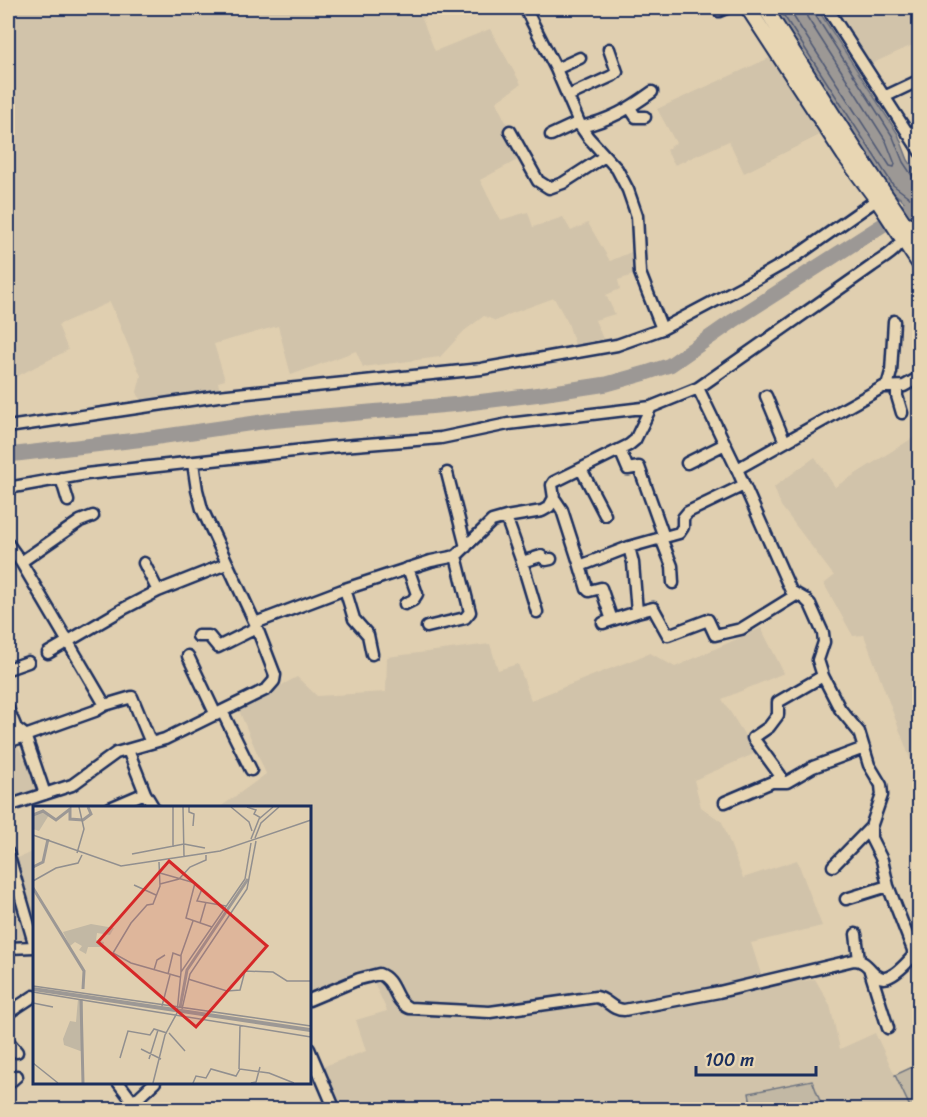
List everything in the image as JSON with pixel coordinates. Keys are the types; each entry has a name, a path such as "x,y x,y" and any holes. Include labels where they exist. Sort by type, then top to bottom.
{"main road":[{"path":"748,8 849,152 920,247"},
{"path":"765,8 849,152"},
{"path":"908,229 920,265"}],"street":[{"path":"525,8 556,69 580,124 617,169 633,201 638,229 640,273 662,329"},
{"path":"829,8 920,152"},
{"path":"568,96 617,72 609,49"},
{"path":"556,69 580,58"},
{"path":"884,97 920,80"},
{"path":"551,135 580,124 606,121 630,108 652,92"},
{"path":"630,108 636,117 645,117"},
{"path":"908,134 920,129"},
{"path":"510,130 538,181 549,188 563,183 605,156"},
{"path":"8,427 218,396 437,374 528,362 617,345 662,329 795,257 883,198"},
{"path":"8,488 61,478 348,445 441,438 508,424 651,407 698,388 895,250 908,229"},
{"path":"894,321 892,387 902,412"},
{"path":"737,469 892,387 920,377"},
{"path":"698,388 792,591 810,604 823,633 824,642 818,660 823,676 840,709 859,732 868,765 882,790 871,827 871,838 882,860 888,886 916,954 890,976 885,978 874,975 859,960 856,934"},
{"path":"766,396 774,431 785,442"},
{"path":"651,407 635,440 552,485 554,498 562,510 586,589 589,591 601,588 608,621 653,608 668,635 708,620 715,635 741,629 796,595"},
{"path":"687,463 725,444"},
{"path":"620,450 628,469 639,467 672,566 673,583"},
{"path":"8,806 72,785 110,756 165,739 267,689 274,681 275,675 256,626 202,509 193,463"},
{"path":"581,469 605,515"},
{"path":"447,473 466,547"},
{"path":"61,478 68,501"},
{"path":"580,566 682,530 683,518 688,512 744,485"},
{"path":"198,636 209,636 218,647 256,626 345,589 408,568 456,556 487,525 506,517 542,511 549,507 554,498"},
{"path":"15,559 80,521 93,516"},
{"path":"506,517 537,612"},
{"path":"8,544 15,559 68,640 82,669 105,705"},
{"path":"628,548 633,562 638,612"},
{"path":"427,627 465,618 470,612 456,556"},
{"path":"522,562 540,556 546,560 552,559"},
{"path":"144,563 158,591"},
{"path":"48,653 158,591 226,564"},
{"path":"405,604 413,600 417,594 408,568"},
{"path":"345,589 354,619 368,635 372,654"},
{"path":"188,656 250,770"},
{"path":"8,669 28,662"},
{"path":"776,782 780,775 753,738 769,726 778,715 778,702 823,676"},
{"path":"8,742 132,697 151,743"},
{"path":"8,710 16,728 25,735 45,794"},
{"path":"725,802 776,782 787,783 813,767 864,748"},
{"path":"128,750 145,793 153,806"},
{"path":"115,806 145,793"},
{"path":"833,866 871,827"},
{"path":"8,853 33,941"},
{"path":"846,899 888,886"},
{"path":"8,949 33,945"},
{"path":"310,1000 359,979 379,974 390,981 398,1000 409,1008 490,1012 596,997 603,999 614,1009 624,1010 859,960"},
{"path":"869,970 888,1028"},
{"path":"8,1013 33,997"},
{"path":"8,1041 17,1052"},
{"path":"310,1051 335,1110"},
{"path":"8,1084 17,1076"},
{"path":"118,1084 129,1106 153,1084"}],"shaded area":[{"path":"8,8 441,8 422,19 435,51 490,29 521,84 496,102 523,157 480,180 500,220 528,212 533,227 563,217 571,231 588,223 610,261 631,252 636,274 618,280 620,289 606,295 615,314 595,320 603,339 575,345 568,323 554,298 496,321 484,316 464,331 440,357 363,367 356,351 291,375 278,326 214,344 225,380 218,382 220,391 141,402 137,392 141,376 110,302 58,325 68,350 8,381"},
{"path":"830,8 919,8 919,42 871,64"},
{"path":"774,56 824,133 744,173 729,141 675,165 666,150 676,143 657,109"},
{"path":"919,434 920,758 911,761 864,635 853,636 824,584 834,576 781,506 774,487 815,457 835,487"},
{"path":"761,628 784,673 722,699 756,753 694,780 701,807 722,822 743,878 797,860 822,926 751,943 765,987 815,979 830,1005 840,1049 875,1033 911,1109 823,1109 812,1080 749,1093 752,1109 335,1109 316,1069 366,1051 356,1020 387,1011 368,969 310,993 310,806 222,806 266,774 238,708 297,677 317,696 386,692 387,657 490,644 498,670 518,664 531,700 650,653 675,667"},
{"path":"15,740 39,789 8,802 8,743"},
{"path":"33,852 33,938 8,943 8,862"},
{"path":"919,1064 919,1109 911,1109 895,1075"},
{"path":"812,1080 823,1109 752,1109 749,1093"}],"water":[{"path":"772,8 817,8 898,134 908,160 919,176 919,237 911,210 889,190"}],"waterway":[{"path":"8,455 145,439 268,421 460,404 607,384 670,365 733,321 920,201"}]}
